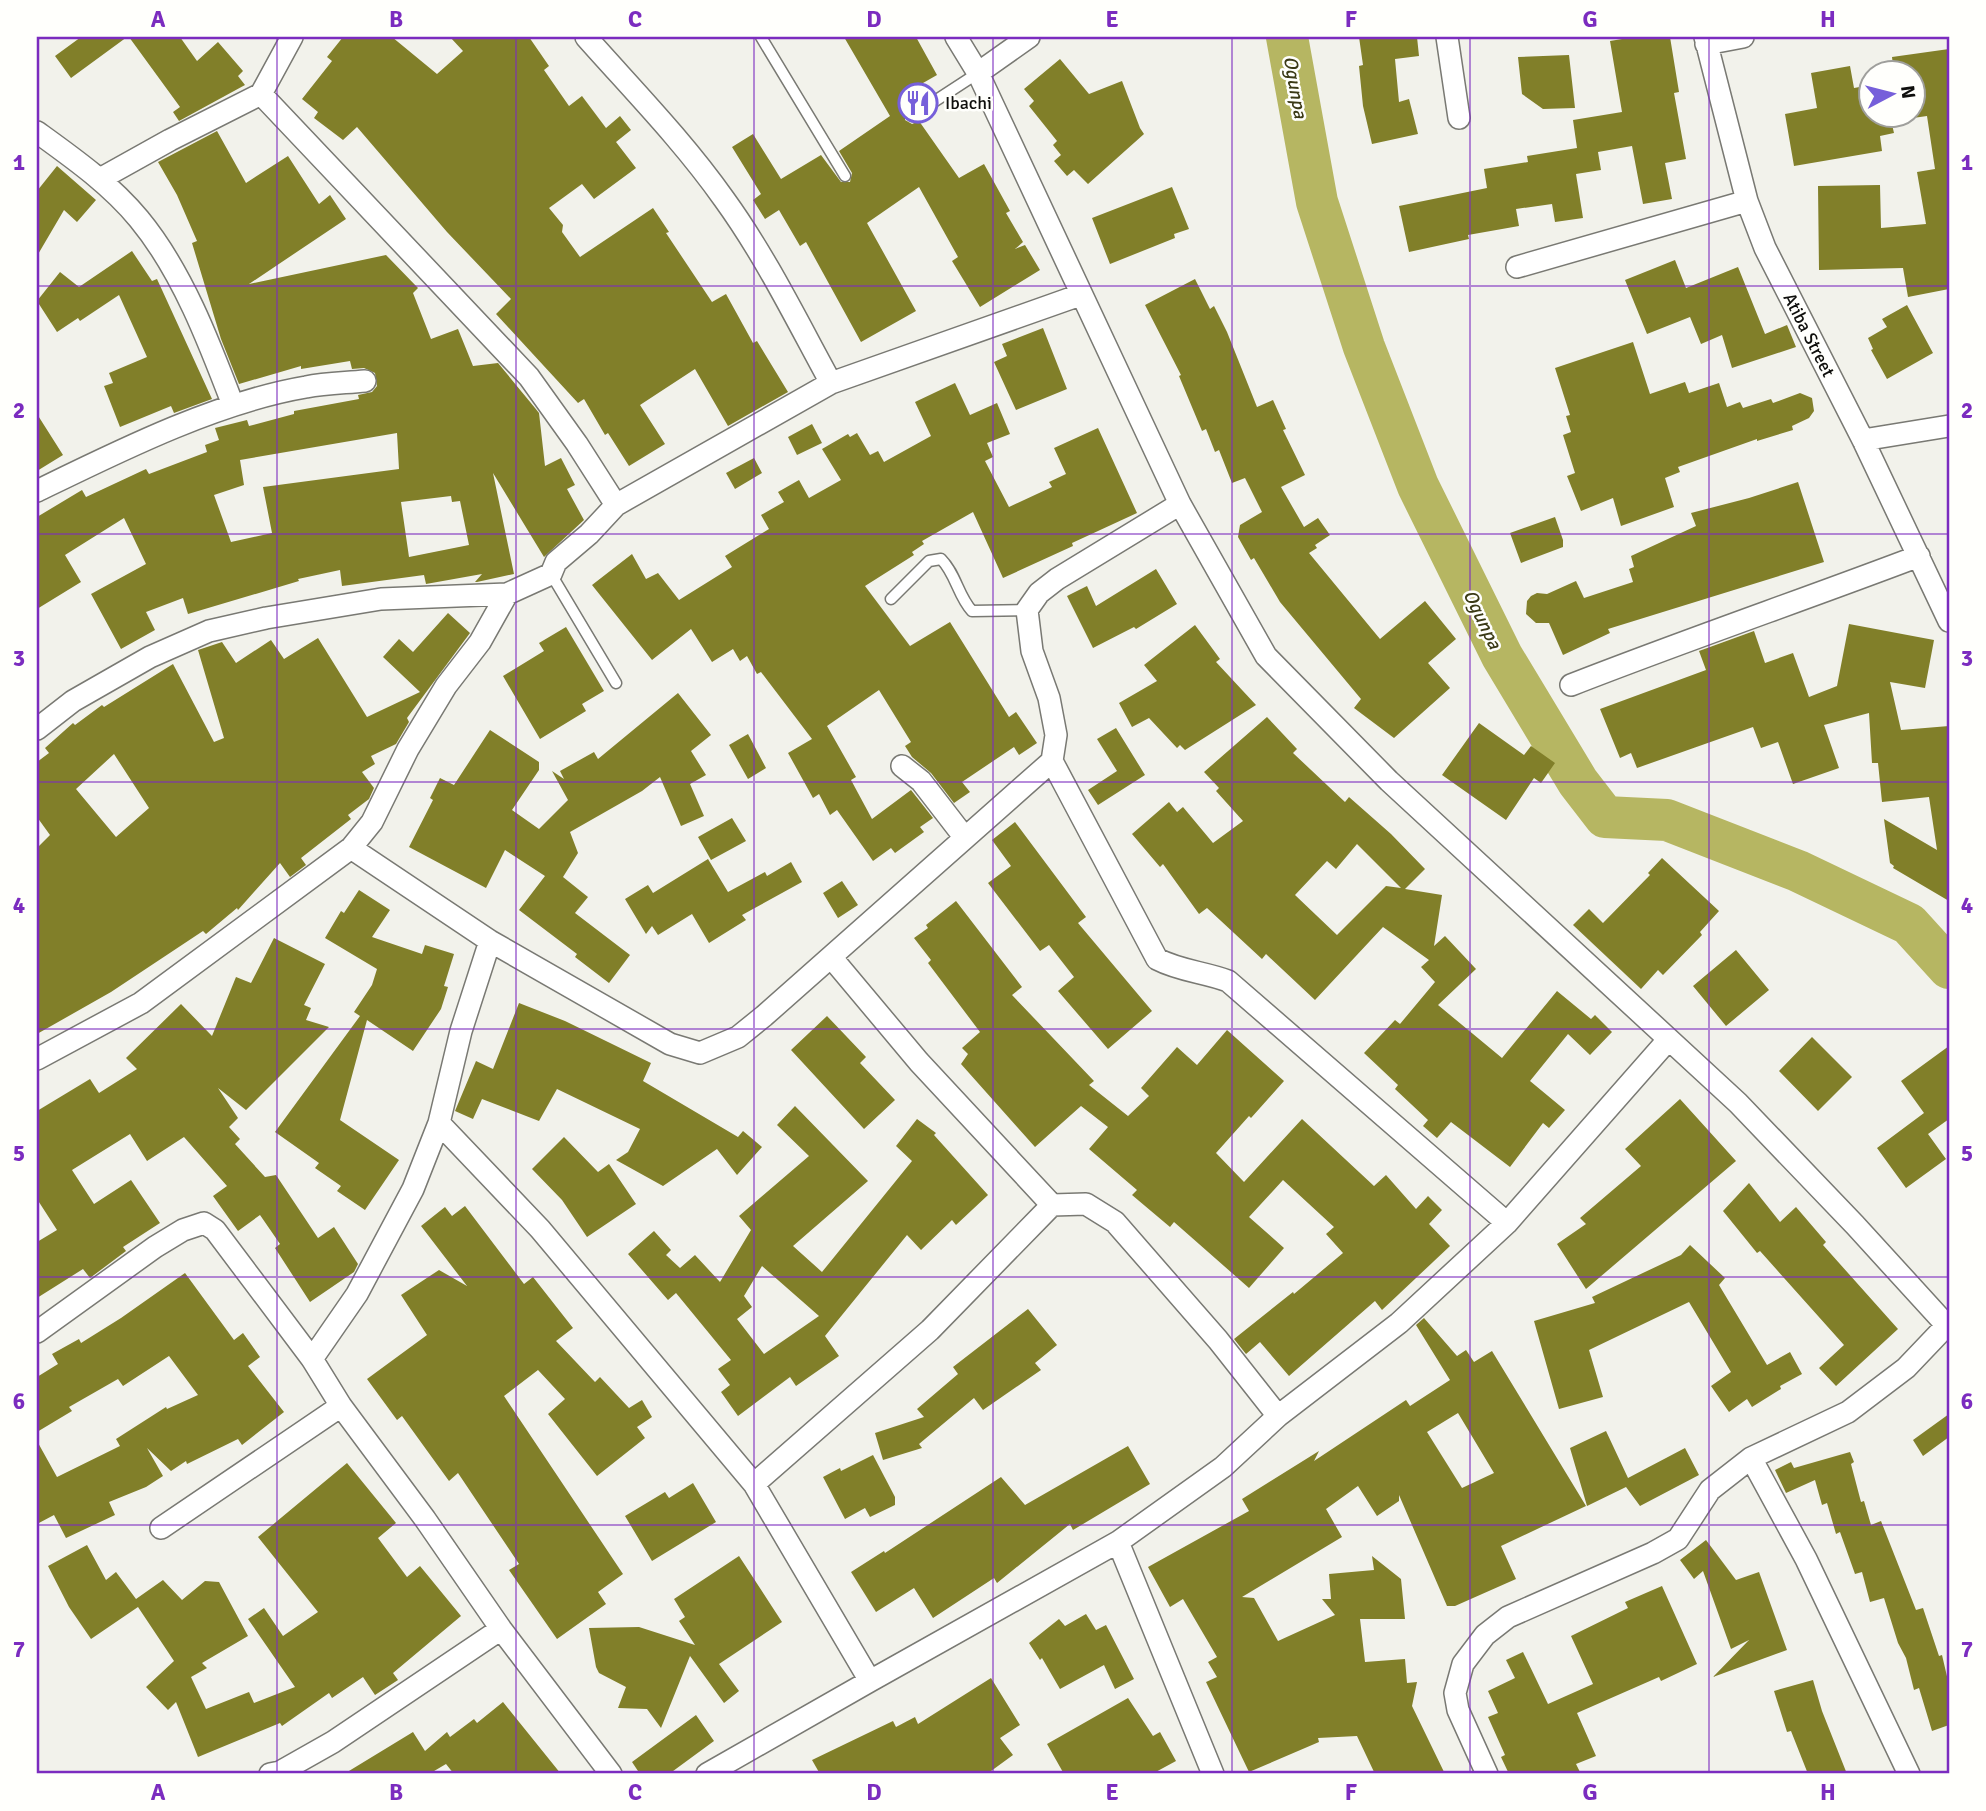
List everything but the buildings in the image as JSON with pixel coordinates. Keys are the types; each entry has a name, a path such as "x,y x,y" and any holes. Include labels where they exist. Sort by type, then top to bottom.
{"street":[{"path":"100,179 261,94 292,37"},
{"path":"586,37 689,151 726,200 760,253 831,383"},
{"path":"956,37 978,73 1180,504 1266,656 1390,780 1747,1112 1948,1326 1906,1368 1849,1412 1751,1458 1710,1490 1678,1539 1653,1553 1508,1616 1473,1647 1463,1664 1455,1693 1458,1710 1487,1774"},
{"path":"978,73 1029,37"},
{"path":"1447,37 1459,118"},
{"path":"1705,40 1744,37"},
{"name":"Atiba Street","path":"1705,40 1747,201 1765,248 1863,440 1949,621"},
{"path":"261,94 529,377 616,505"},
{"path":"37,132 100,179 138,218 166,256 211,346 233,405"},
{"path":"1517,267 1747,201"},
{"path":"37,729 84,695 150,657 209,631 266,618 381,599 507,594 551,574 556,562 589,534 616,505 831,383 1080,295"},
{"path":"37,491 116,452 233,405 307,386 365,381"},
{"path":"1863,440 1949,426"},
{"path":"1180,504 1057,579 1038,593 1027,610 1032,651 1049,698 1056,735 1052,761 1157,959 1171,967 1197,970 1228,981 1507,1223"},
{"path":"1571,685 1694,637 1827,592 1919,556"},
{"path":"37,1059 141,1003 351,848 372,822 446,686 480,642 507,594"},
{"path":"351,848 490,941 670,1044 700,1053 738,1037 1052,761"},
{"path":"902,766 920,781 965,838"},
{"path":"312,1359 363,1282 413,1189 439,1123 461,1031 490,941"},
{"path":"831,957 919,1062 1052,1205"},
{"path":"707,1774 1118,1542 1223,1467 1278,1416 1399,1323 1507,1223 1668,1040"},
{"path":"439,1123 540,1229 754,1484 870,1681"},
{"path":"754,1484 930,1330 1052,1205 1086,1204 1115,1222 1218,1340 1278,1416"},
{"path":"37,1332 183,1230 204,1223 215,1230 312,1359 341,1406 425,1518 501,1629 611,1774"},
{"path":"161,1528 341,1406"},
{"path":"1751,1458 1806,1559 1909,1774"},
{"path":"1118,1542 1213,1774"},
{"path":"270,1774 280,1772 333,1742 501,1629"}],"lane":[{"path":"761,37 845,176"},
{"path":"912,116 978,73"},
{"path":"891,599 929,561 941,559 948,566 972,611 1027,610"},
{"path":"551,574 616,683"}],"waterway":[{"name":"Ogunpa","path":"1287,37 1317,202 1364,347 1418,486 1502,656 1578,782 1605,817 1667,820 1798,871 1909,924 1949,968"}],"place":[{"name":"Ibachi","path":"918,103"}]}
